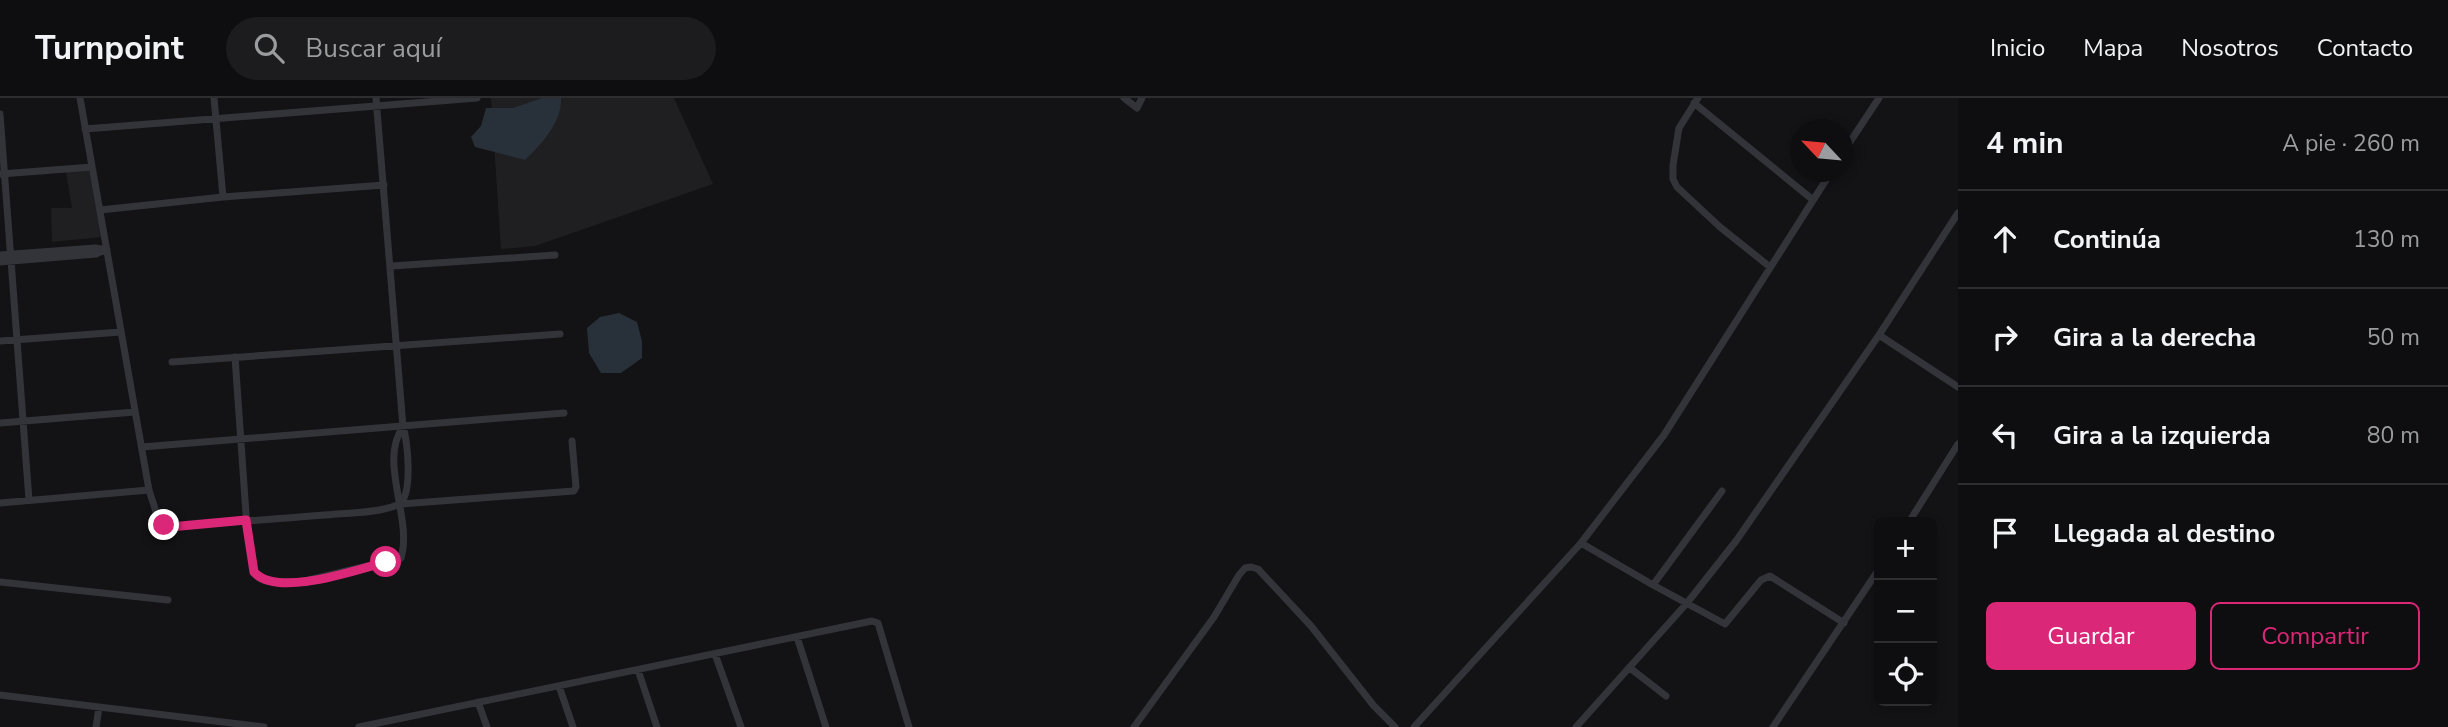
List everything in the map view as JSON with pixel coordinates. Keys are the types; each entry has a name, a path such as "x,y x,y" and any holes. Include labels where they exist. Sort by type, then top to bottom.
{"street":[{"path":"80,98 149,490 159,521 170,527 361,512 400,504 574,491 576,486 572,441"},
{"path":"214,98 223,197"},
{"path":"85,129 377,102 477,98"},
{"path":"1124,98 1137,108 1142,98"},
{"path":"1853,139 1880,98"},
{"path":"1770,267 1720,227 1677,187 1673,179 1679,128 1696,101 1813,200"},
{"path":"377,102 403,427 407,442 408,491 400,504"},
{"path":"0,114 2,173 29,500"},
{"path":"2,173 92,167"},
{"path":"1414,727 1581,543 1664,435 1825,182"},
{"path":"100,210 223,197 384,185"},
{"path":"1576,727 1686,603 1736,541 1879,335 1958,213"},
{"path":"0,255 11,257 95,248 106,250"},
{"path":"391,265 555,255"},
{"path":"0,262 11,257"},
{"path":"0,341 121,332"},
{"path":"172,362 561,334"},
{"path":"1879,335 1958,387"},
{"path":"235,357 246,520 254,572 266,581 296,583 401,558 403,551 394,444 403,427"},
{"path":"0,423 135,412"},
{"path":"142,447 564,413"},
{"path":"1912,517 1957,448"},
{"path":"0,503 149,490"},
{"path":"1653,585 1722,491"},
{"path":"1581,543 1726,624 1761,580 1770,576 1844,623"},
{"path":"1134,727 1214,617 1239,575 1245,568 1251,567 1258,569 1311,626 1374,706 1395,727"},
{"path":"1773,727 1874,577"},
{"path":"0,582 168,600"},
{"path":"359,727 870,621 876,622 909,727"},
{"path":"797,637 826,727"},
{"path":"715,654 741,727"},
{"path":"1630,667 1666,696"},
{"path":"638,670 657,727"},
{"path":"559,686 573,727"},
{"path":"0,695 264,727"},
{"path":"478,702 487,727"},
{"path":"96,727 99,707"},
{"path":"401,718 404,727"}],"shaded area":[{"path":"491,98 674,98 713,184 535,246 501,249"},
{"path":"542,98 561,98 558,116 544,140 525,160 475,147 471,137 481,126 486,108 513,108"},
{"path":"89,170 101,237 52,242 51,208 72,208 66,172"},
{"path":"619,313 637,322 642,341 642,358 621,373 601,373 589,353 587,328 600,317"}],"route":[{"path":"164,525 170,527 246,520 254,572 259,578 277,583 296,583 386,562"}]}
